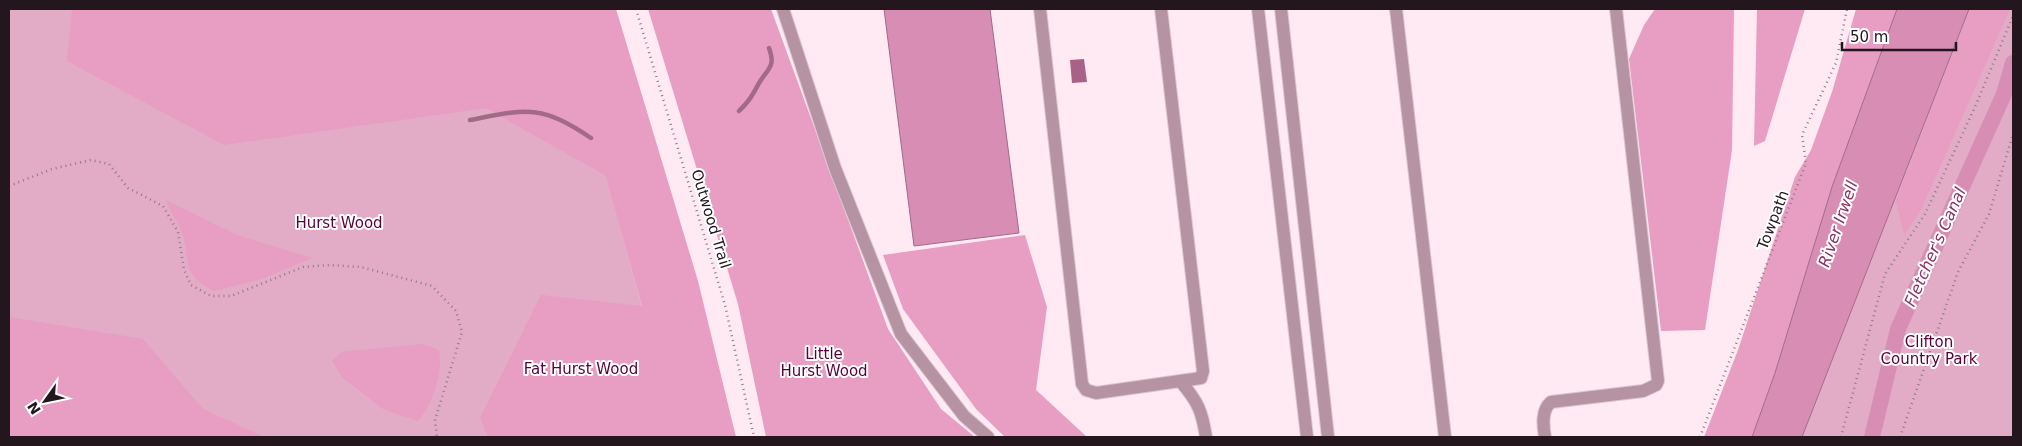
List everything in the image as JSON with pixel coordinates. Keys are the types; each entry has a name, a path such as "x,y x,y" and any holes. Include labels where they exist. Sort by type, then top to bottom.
{"lane":[{"path":"783,9 835,168 901,334 964,416 988,437"},
{"path":"1040,9 1082,384 1086,390 1096,393 1202,378 1203,371 1161,9"},
{"path":"1258,9 1307,437"},
{"path":"1281,9 1328,437"},
{"path":"1396,9 1445,437"},
{"path":"1545,437 1544,413 1546,406 1551,402 1643,391 1656,385 1658,381 1616,9"},
{"path":"1181,382 1197,400 1203,414 1206,437"}],"path":[{"name":"Outwood Trail","path":"636,9 725,305 754,437"},
{"name":"Towpath","path":"1700,437 1806,163 1802,135 1836,62 1847,9"},
{"path":"1841,437 1885,274 1925,214 1975,107 2013,16"},
{"path":"1900,437 1958,272 1989,214 2013,134"},
{"path":"9,186 52,169 76,163 91,160 109,164 128,188 163,206 178,232 184,270 191,285 210,296 231,296 303,267 330,265 361,267 432,286 456,311 462,332 435,420 437,437"}],"green space":[{"name":"Hurst Wood","path":"9,9 559,9 642,306 670,437 9,437"},
{"name":"Fat Hurst Wood","path":"72,9 616,9 698,281 736,437 488,437 480,418 541,295 642,306 605,175 486,108 224,145 67,61"},
{"name":"Little Hurst Wood","path":"648,9 771,9 888,329 941,409 975,437 766,437 738,304"},
{"path":"1655,9 1734,9 1732,150 1705,330 1661,331 1629,59 1644,25"},
{"path":"1757,9 1805,9 1765,141 1754,146"},
{"path":"1856,9 1897,9 1832,187 1775,373 1752,437 1704,437 1738,350 1795,177 1811,150 1832,92"},
{"name":"Clifton Country Park","path":"1969,9 2013,9 2013,437 1802,437"},
{"path":"1969,9 2010,9 1921,210 1904,235 1896,201"},
{"path":"166,200 237,235 312,258 262,279 214,291 202,284 190,270 184,239"},
{"path":"1025,235 1047,307 1036,390 1087,437 1005,437 976,409 903,309 883,255"},
{"path":"9,317 143,339 203,409 264,437 9,437"},
{"path":"423,344 439,350 440,368 436,387 418,421 383,409 342,377 332,361 341,352"}],"water":[{"path":"884,9 990,9 1019,233 914,246"},
{"name":"River Irwell","path":"1897,9 1969,9 1802,437 1752,437 1775,373 1832,187"}],"building":[{"path":"1084,59 1087,82 1072,83 1070,60"}],"waterway":[{"path":"739,111 746,104 770,67 772,59 769,48"},
{"name":"Fletcher's Canal","path":"1872,437 1898,329 2004,94 2013,63"},
{"path":"470,120 506,113 533,112 559,119 591,138"}]}
